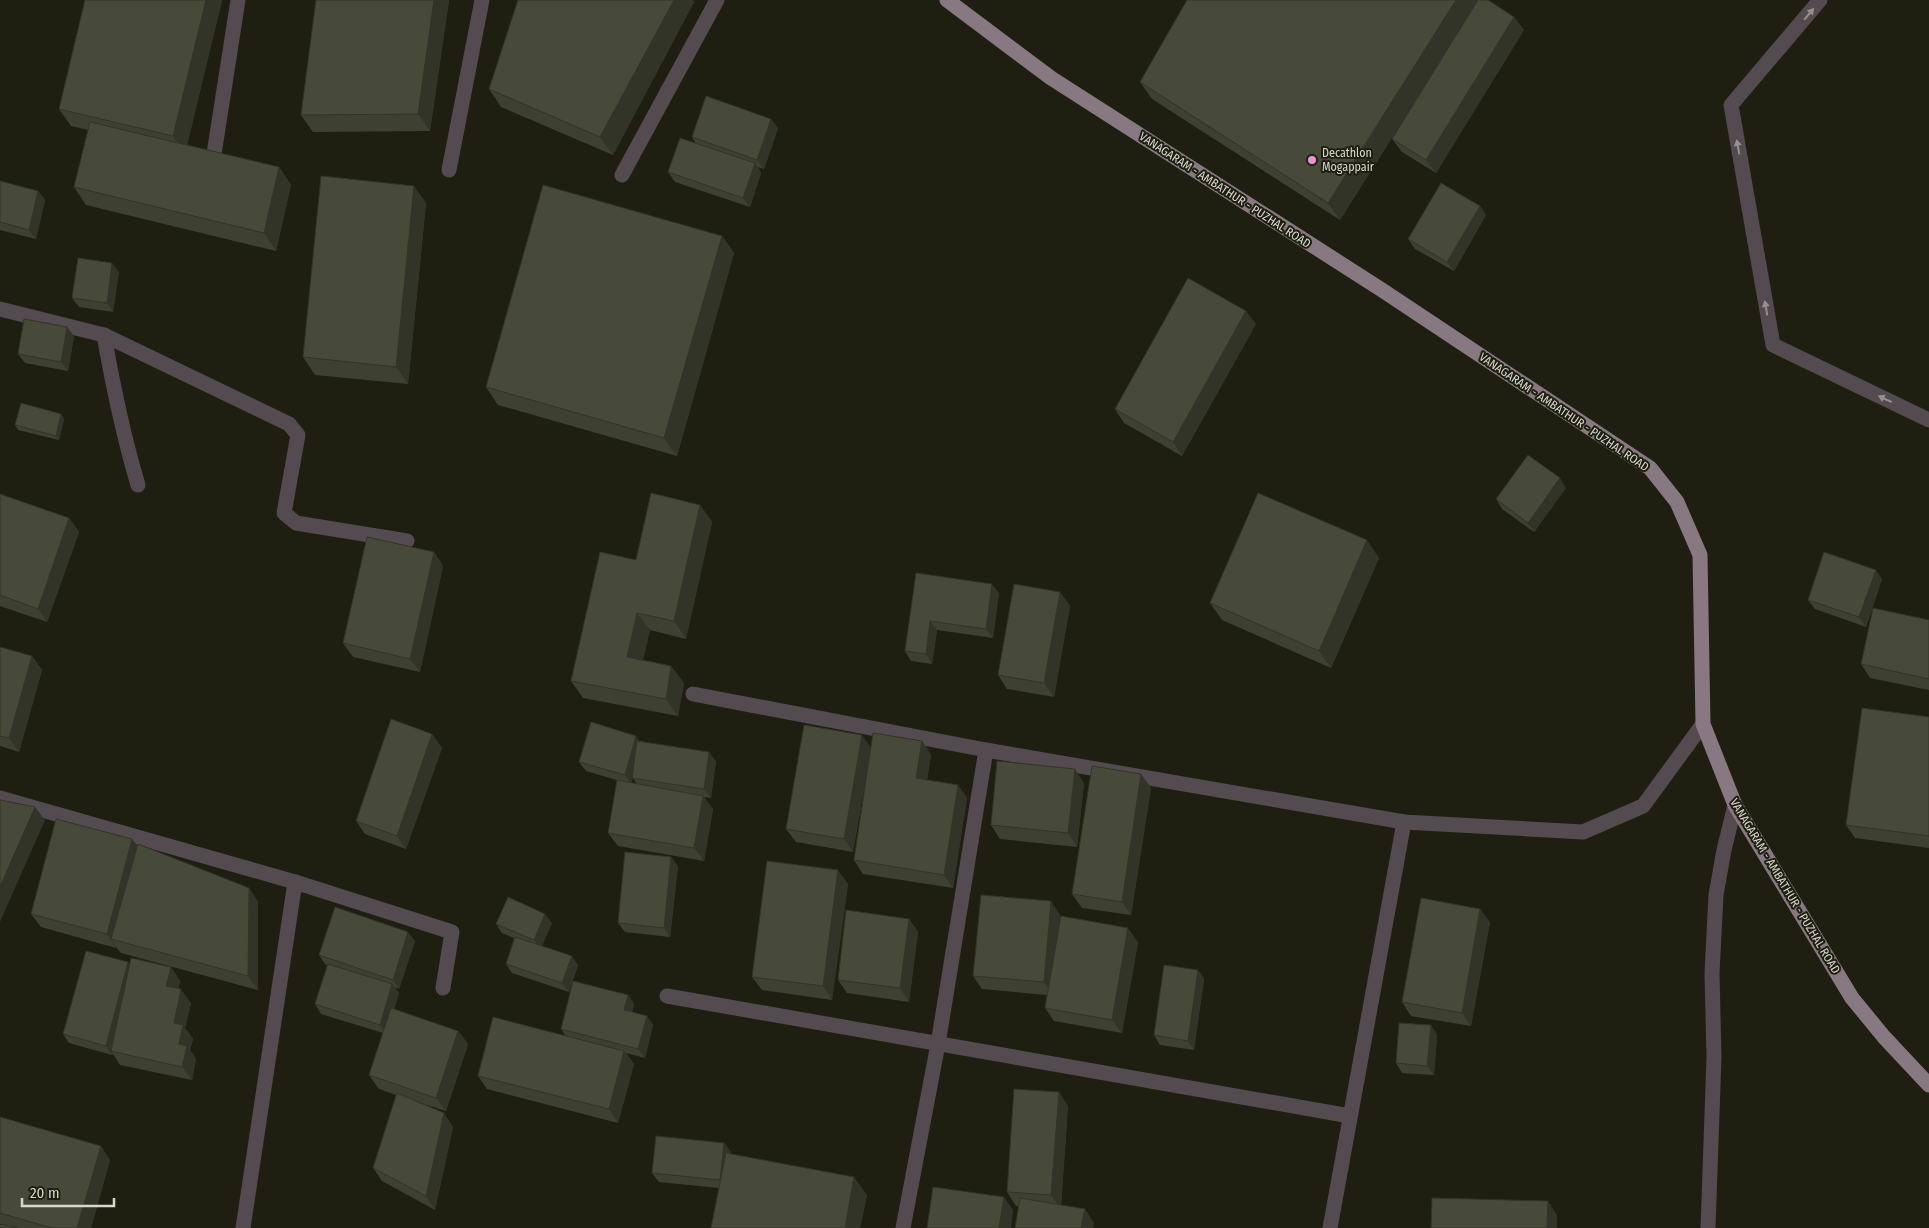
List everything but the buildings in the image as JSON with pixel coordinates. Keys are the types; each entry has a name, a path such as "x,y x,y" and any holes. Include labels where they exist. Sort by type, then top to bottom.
{"main road":[{"name":"VANAGARAM - AMBATHUR - PUZHAL ROAD","path":"948,0 1051,78 1382,290 1650,468 1677,502 1700,555 1703,724 1734,805 1852,998 1884,1037 1929,1085"}],"street":[{"path":"214,154 238,0"},
{"path":"449,170 482,0"},
{"path":"622,176 717,0"},
{"path":"1820,0 1731,105 1773,345 1929,420"},
{"path":"0,309 104,335 290,424 298,434 284,513 296,523 407,541"},
{"path":"104,335 123,433 138,485"},
{"path":"693,694 986,750 1404,822 1583,832 1643,806 1703,724"},
{"path":"903,1228 938,1044 986,750"},
{"path":"0,798 295,882 452,932 443,988"},
{"path":"1708,1228 1714,1057 1712,973 1715,904 1734,805"},
{"path":"1330,1228 1404,822"},
{"path":"243,1228 295,882"},
{"path":"667,996 1350,1116"}],"place":[{"name":"Decathlon Mogappair","path":"1312,160"}]}
